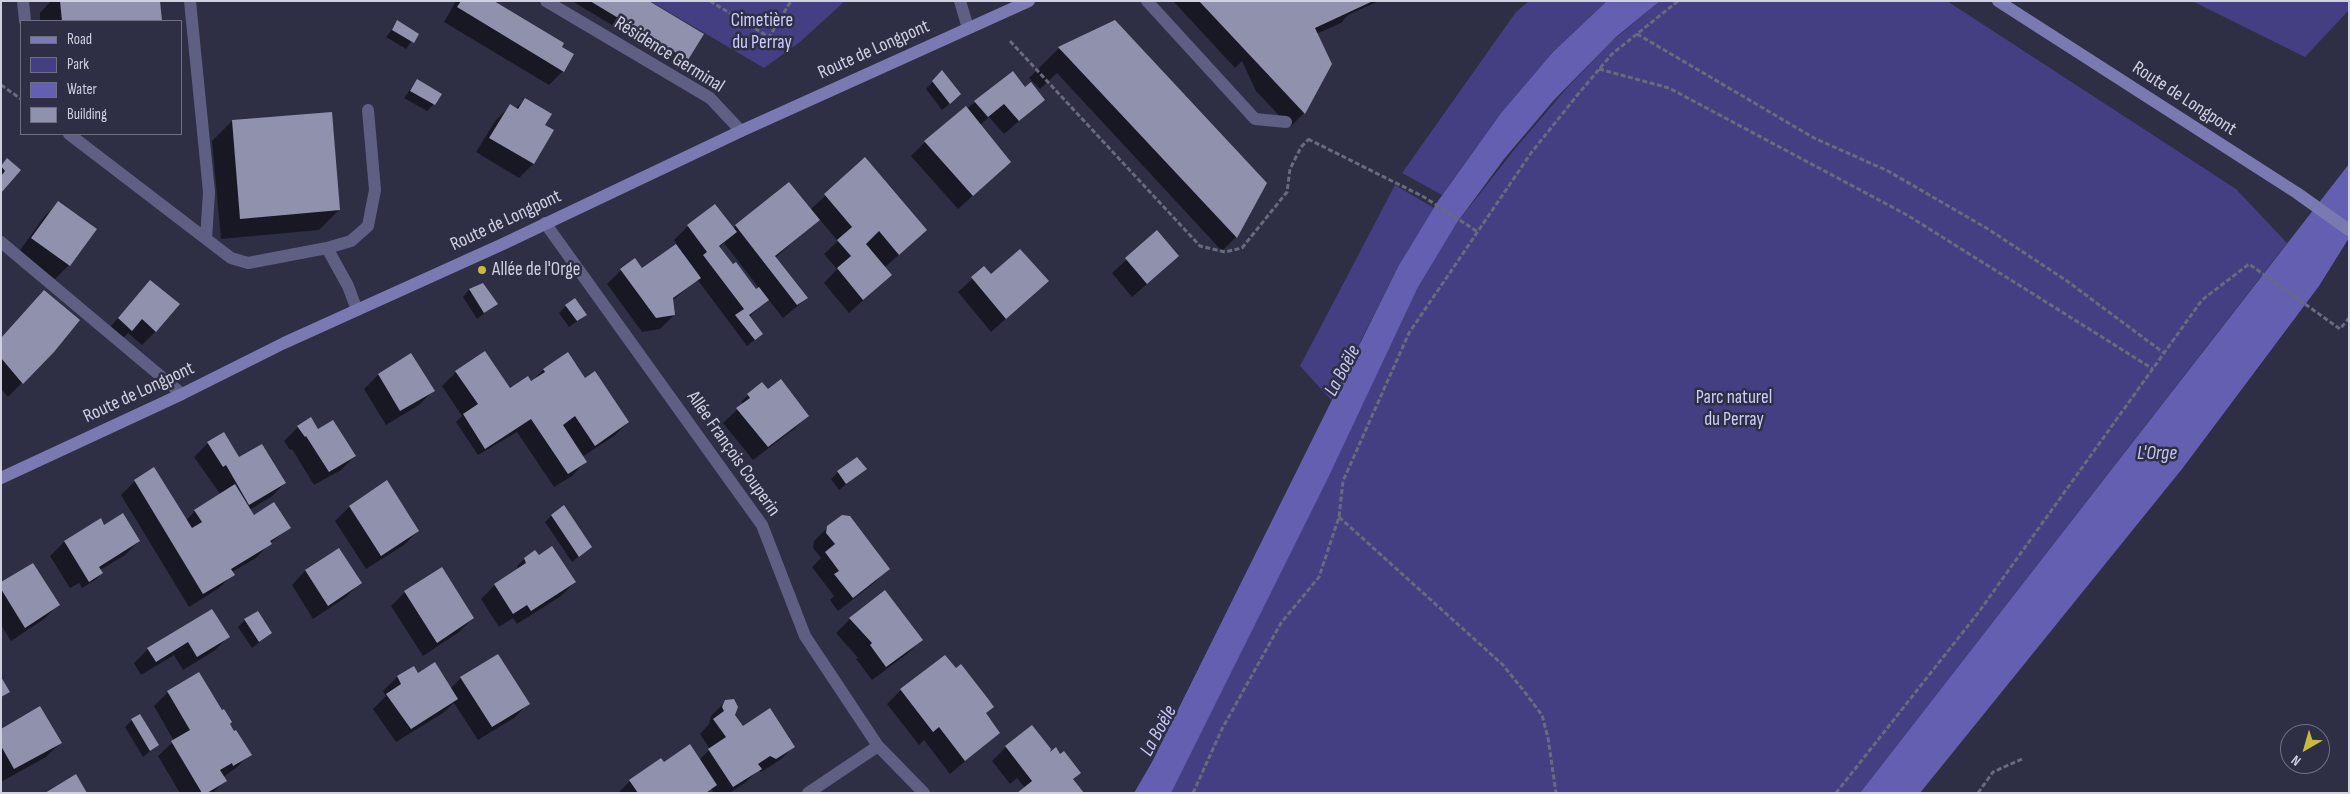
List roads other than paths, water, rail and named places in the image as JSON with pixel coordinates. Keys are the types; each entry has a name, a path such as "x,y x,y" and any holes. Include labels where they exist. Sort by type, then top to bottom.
{"main road":[{"name":"Route de Longpont","path":"1,478 182,394 284,343 741,131 1029,1"},
{"name":"Route de Longpont","path":"1998,1 2304,198 2349,230"}],"street":[{"path":"23,1 25,20"},
{"path":"190,1 209,192 206,239"},
{"name":"Résidence Germinal","path":"546,1 710,98 741,131"},
{"path":"960,1 968,28"},
{"path":"1147,1 1255,119 1286,122"},
{"path":"70,135 231,258 248,263 327,248 350,241 368,226 375,190 368,110"},
{"name":"Allée François Couperin","path":"546,223 762,525 805,636 878,746 924,793"},
{"path":"1,242 182,394"},
{"path":"327,248 348,286 357,310"},
{"path":"808,793 878,746"}],"water":[{"path":"1607,1 1660,1 1616,37 1554,100 1504,159 1456,224 1418,287 1328,478 1171,793 1134,793 1152,762 1399,265 1438,201 1501,113 1553,52"},
{"name":"L'Orge","path":"2349,164 2349,238 2319,286 2182,469 1920,793 1860,793"}],"place":[{"name":"Allée de l'Orge","path":"482,270"}],"park label":[{"name":"Cimetière du Perray","path":"762,32"},
{"name":"Parc naturel du Perray","path":"1734,409"}],"water label":[{"name":"La Boële","path":"1343,371"},
{"name":"La Boële","path":"1159,731"}]}
